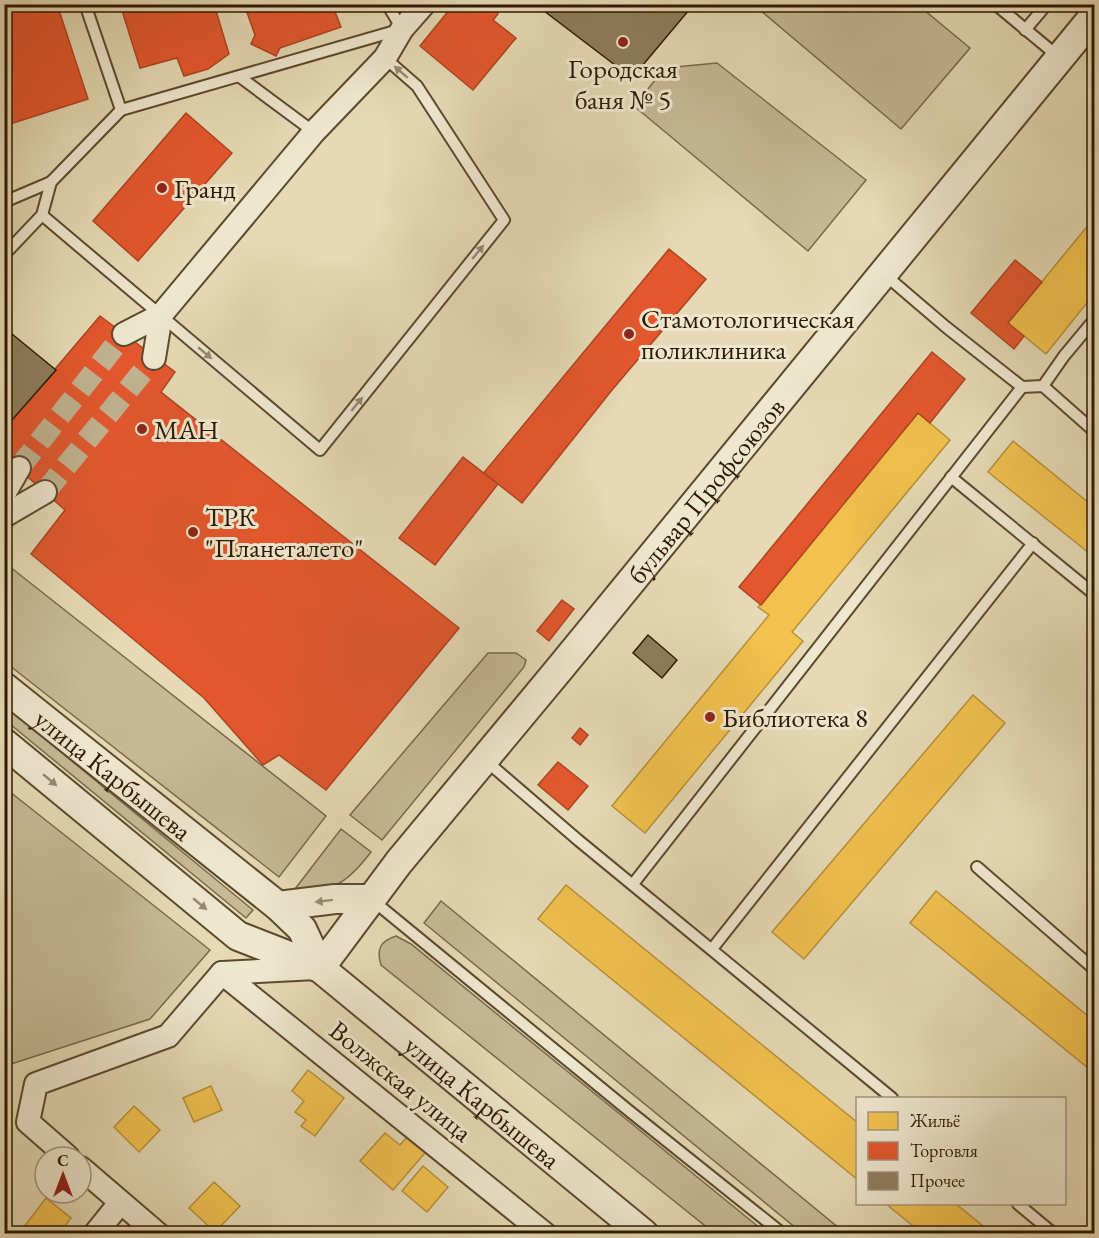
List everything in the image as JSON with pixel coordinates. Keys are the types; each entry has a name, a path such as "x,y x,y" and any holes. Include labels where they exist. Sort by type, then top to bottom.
{"street":[{"path":"124,334 161,315 314,132 385,58 402,29 424,4"},
{"name":"бульвар Профсоюзов","path":"320,968 370,899 1095,16"},
{"path":"154,358 161,315"},
{"path":"4,494 19,468"},
{"path":"4,516 45,492"},
{"name":"улица Карбышева","path":"4,687 278,906 302,929 320,968"},
{"name":"улица Карбышева","path":"4,743 238,936 320,968 644,1233"},
{"path":"278,906 335,899 370,899"},
{"path":"54,1145 28,1122 36,1084 168,1036 222,973 320,968"},
{"name":"Волжская улица","path":"222,973 545,1233"},
{"path":"93,1179 158,1233"},
{"path":"95,1233 120,1203"}],"lane":[{"path":"85,4 121,110"},
{"path":"4,202 51,182 121,110 402,29 387,4"},
{"path":"994,4 1060,58"},
{"path":"1026,30 1047,4"},
{"path":"42,214 320,450 504,220 417,86 385,58"},
{"path":"240,77 314,132"},
{"path":"4,255 42,214 51,182"},
{"path":"884,274 1022,387 1043,386 1095,431"},
{"path":"1043,386 1064,356 1095,320"},
{"path":"633,884 1022,387"},
{"path":"951,477 1095,594"},
{"path":"712,949 1033,543"},
{"path":"485,760 891,1097"},
{"path":"977,867 1095,969"},
{"path":"370,899 628,1110 783,1233"},
{"path":"1020,1205 1054,1233"}],"shaded area":[{"path":"754,5 918,5 970,48 901,129"},
{"path":"717,63 866,180 808,251 634,106 665,68"},
{"path":"5,563 326,816 279,877 5,662"},
{"path":"488,653 516,653 526,660 524,667 382,840 350,815"},
{"path":"5,706 253,910 246,918 5,720"},
{"path":"5,788 210,950 150,1019 5,1066"},
{"path":"341,829 371,852 355,871 339,883 320,889 295,889"},
{"path":"441,901 845,1233 802,1233 424,923"},
{"path":"396,936 411,944 766,1233 714,1233 381,965 379,954 381,946"}],"building: Жильё":[{"path":"1094,218 1094,294 1046,354 1008,323"},
{"path":"918,413 950,440 792,632 803,641 645,833 612,806 769,615 758,607"},
{"path":"1013,441 1094,507 1094,557 988,472"},
{"path":"973,695 1005,723 804,959 772,932"},
{"path":"566,885 856,1121 856,1178 538,919"},
{"path":"936,891 1094,1021 1094,1073 910,923"},
{"path":"308,1070 344,1098 315,1136 301,1126 306,1120 295,1112 304,1101 292,1091"},
{"path":"211,1086 222,1110 194,1122 183,1098"},
{"path":"134,1106 160,1130 139,1152 114,1127"},
{"path":"413,1130 431,1146 393,1190 360,1161 385,1133 400,1145"},
{"path":"423,1166 448,1187 427,1212 402,1191"},
{"path":"214,1182 240,1206 215,1232 189,1208"},
{"path":"41,1205 55,1205 71,1218 59,1234 33,1234 24,1227"},
{"path":"887,1205 957,1205 993,1234 923,1234"}],"building: Торговля":[{"path":"4,4 57,4 88,99 4,126"},
{"path":"120,4 214,4 229,54 208,69 184,76 177,58 140,68"},
{"path":"244,4 332,4 341,27 280,48 276,56 251,44 255,35"},
{"path":"454,4 492,4 498,14 493,20 516,38 473,90 420,46"},
{"name":"Гранд","path":"186,113 232,153 138,261 93,221"},
{"name":"Стамотологическая поликлиника","path":"669,249 706,279 612,390 522,503 498,484 482,475"},
{"path":"1015,260 1042,282 1008,323 1024,336 1014,349 971,313"},
{"name":"ТРК \"Планеталето\"","path":"100,316 175,372 161,392 459,628 326,790 279,755 263,765 204,698 31,554 65,510 4,456 4,429"},
{"path":"932,352 965,379 930,423 918,413 761,605 739,587"},
{"path":"463,457 498,484 435,565 399,538"},
{"path":"562,600 574,609 549,641 537,631"},
{"path":"580,728 588,735 580,745 572,738"},
{"path":"558,762 588,786 568,810 538,785"}],"building: Прочее":[{"name":"Городская баня № 5","path":"535,4 694,4 632,78"},
{"path":"12,334 56,370 4,429 4,343"},
{"path":"648,635 677,660 662,678 633,653"}],"tunnel":[{"path":"19,468 124,334"},
{"path":"45,492 154,358"}],"place":[{"name":"Городская баня № 5","path":"623,42"},
{"name":"Гранд","path":"162,188"},
{"name":"Стамотологическая поликлиника","path":"629,334"},
{"name":"МАН","path":"142,429"},
{"name":"ТРК \"Планеталето\"","path":"193,532"},
{"name":"Библиотека 8","path":"710,717"}]}
